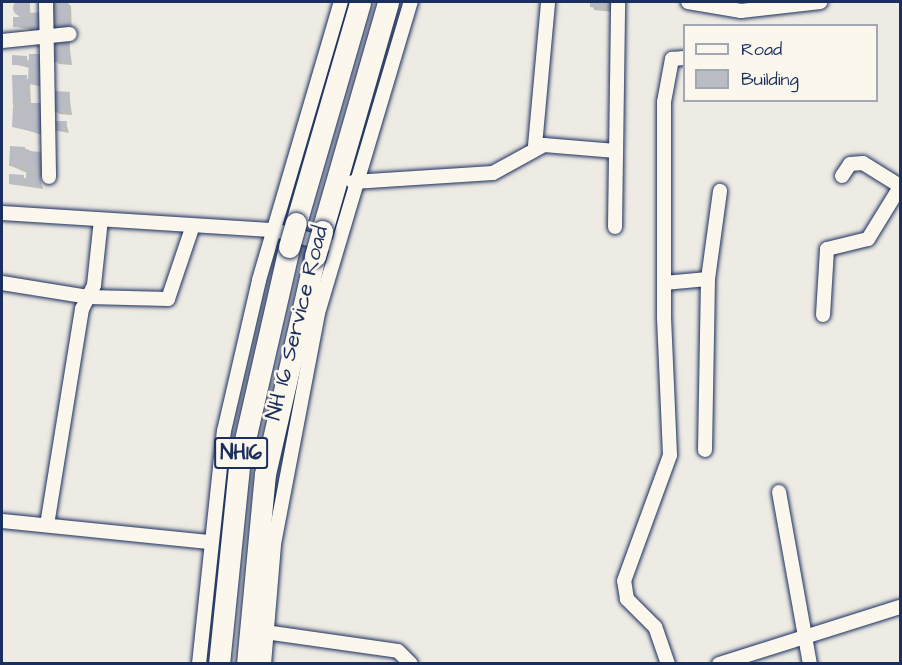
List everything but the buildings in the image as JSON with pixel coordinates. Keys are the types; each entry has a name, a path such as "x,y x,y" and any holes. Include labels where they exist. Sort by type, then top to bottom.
{"highway":[{"name":"NH16","path":"219,663 239,466 289,247 360,2"},
{"name":"NH16","path":"247,663 265,474 315,256 388,2"}],"street":[{"path":"46,2 49,177"},
{"name":"NH 16 Service Road","path":"199,663 209,542 224,431 274,230 341,2"},
{"name":"NH 16 Service Road","path":"264,663 265,632 296,413 354,182 411,2"},
{"path":"354,182 493,173 515,165 535,146 548,2"},
{"path":"615,227 618,2"},
{"path":"688,2 741,11 820,2"},
{"path":"2,40 70,34"},
{"path":"668,663 655,627 627,599 624,581 669,463 664,283 664,102 672,59 683,58"},
{"path":"535,146 616,152"},
{"path":"823,315 827,249 868,239 900,186 862,163 850,164 842,176"},
{"path":"705,450 708,279 720,191"},
{"path":"2,213 192,228 274,230 337,246"},
{"path":"47,525 52,464 88,297 94,285 101,220"},
{"path":"2,283 88,297 168,299 192,228"},
{"path":"664,283 708,279"},
{"path":"779,492 803,636 810,663"},
{"path":"2,521 209,542"},
{"path":"719,663 900,607"},
{"path":"265,632 398,651 411,663"}]}
